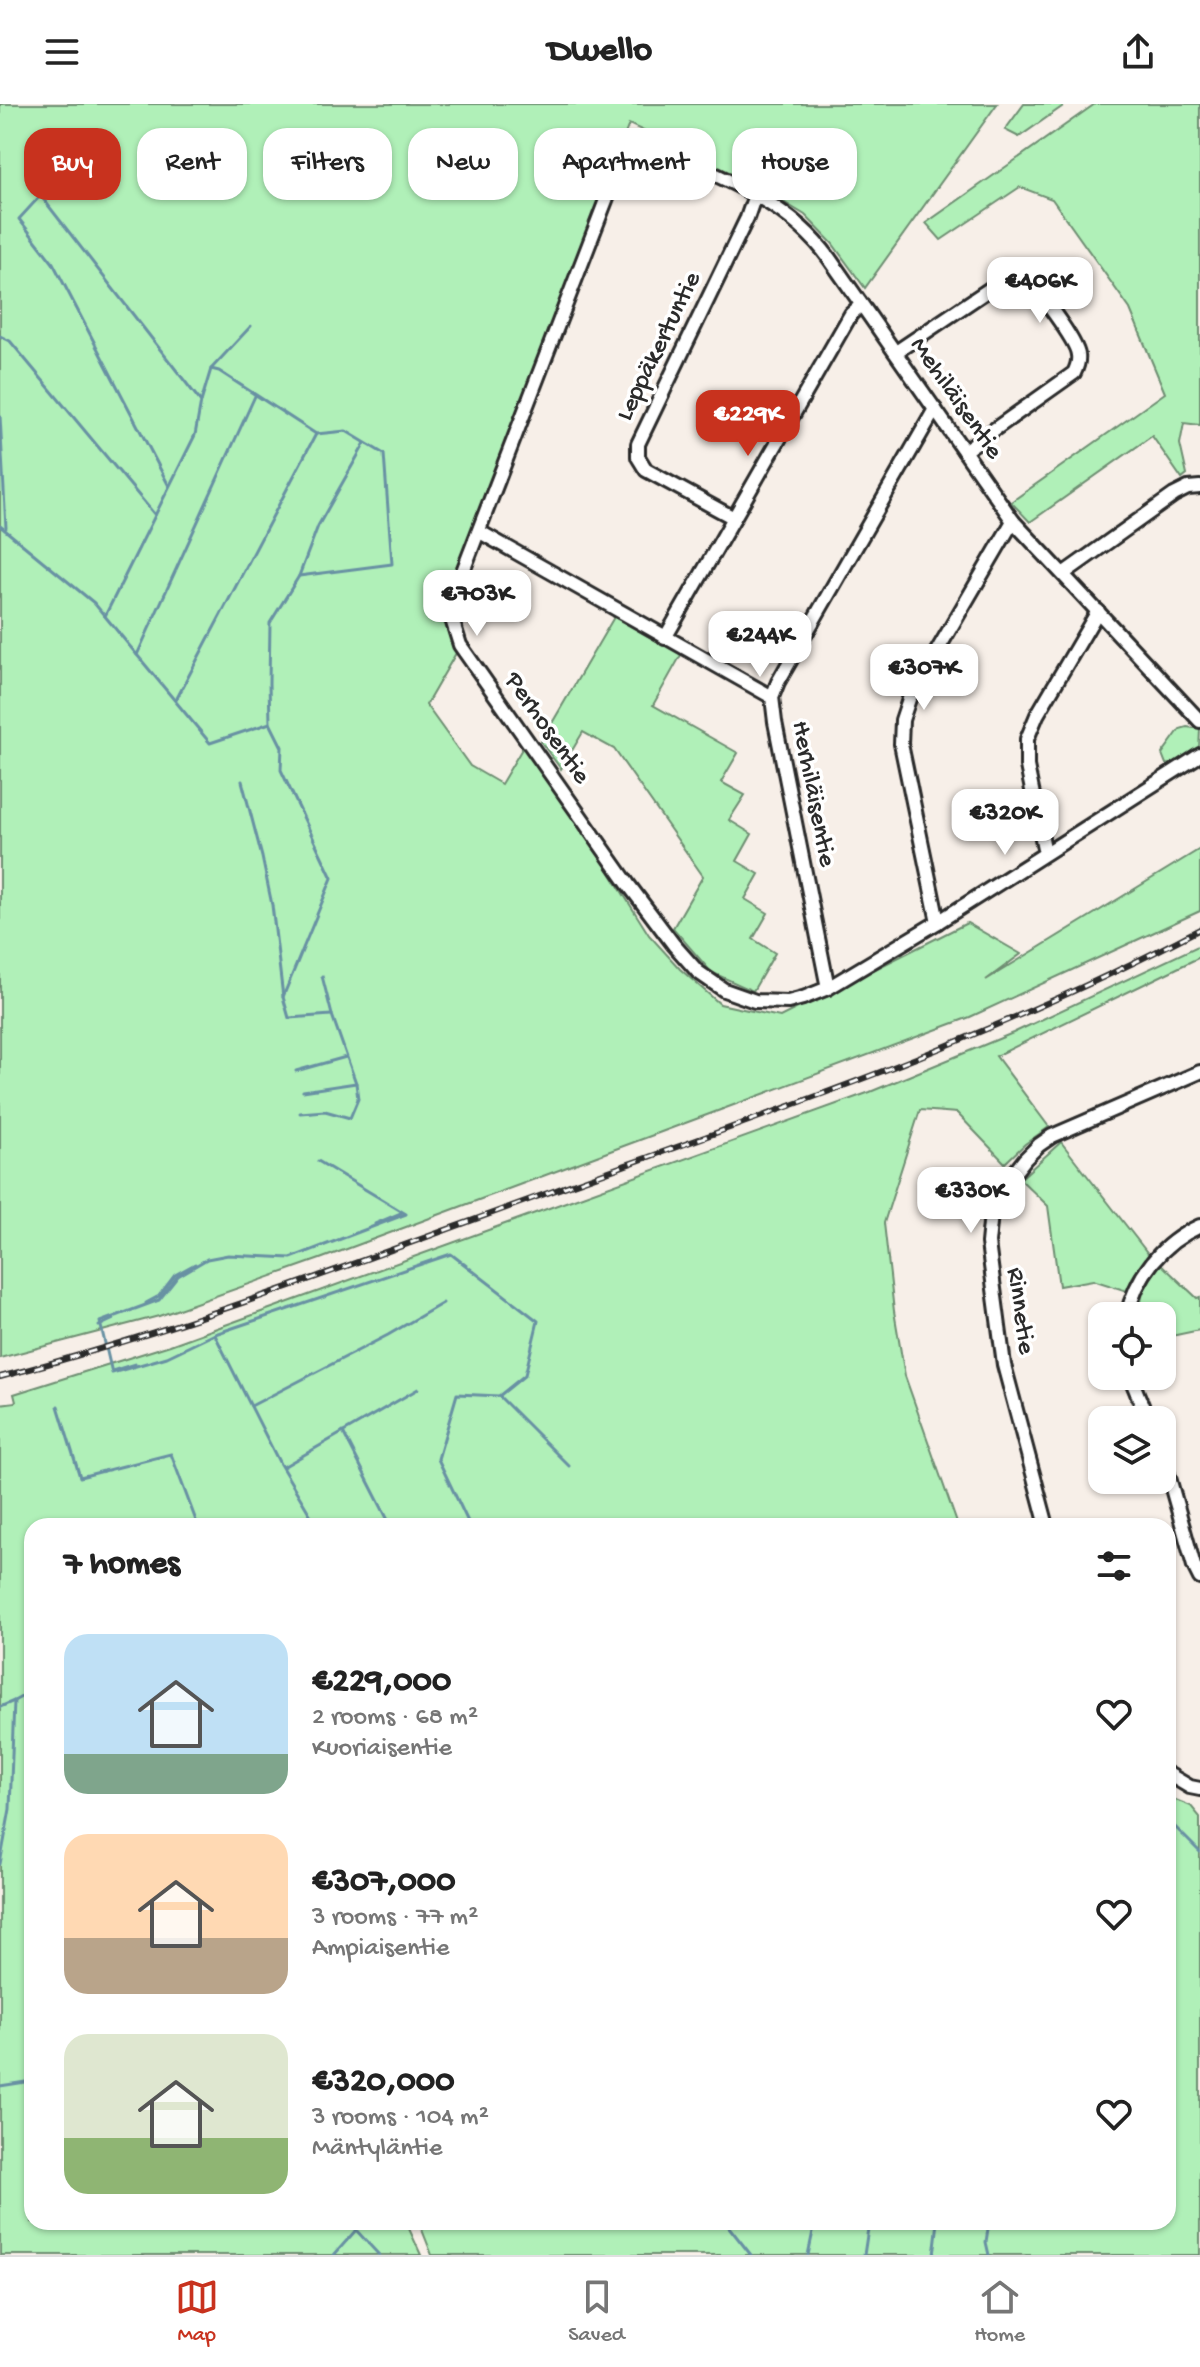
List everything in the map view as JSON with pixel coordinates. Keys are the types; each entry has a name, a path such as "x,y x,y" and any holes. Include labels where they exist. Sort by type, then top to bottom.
{"street":[{"name":"Perhosentie","path":"606,200 455,592 451,616 460,645 628,884 698,972 724,990 755,1001 788,1002 828,988 938,922 1200,755"},
{"name":"Leppäkertuntie","path":"734,518 646,470 638,457 638,444 753,200"},
{"name":"Mehiläisentie","path":"764,200 784,211 817,240 1013,521 1200,721"},
{"path":"896,352 1012,274 1024,275 1041,293 1078,351 1074,373 964,451"},
{"path":"665,638 851,314 861,305"},
{"name":"Herhiläisentie","path":"828,988 772,697 935,409"},
{"path":"1063,574 1174,495 1188,488 1200,487"},
{"path":"938,922 901,744 902,720 909,699 1013,521"},
{"path":"480,532 772,697"},
{"path":"1045,853 1027,766 1027,739 1037,715 1098,611"},
{"name":"Rinnetie","path":"1045,1518 1004,1365 988,1243 991,1213 1004,1186 1039,1145 1052,1136 1200,1072"},
{"path":"1130,1302 1139,1282 1158,1255 1170,1243 1200,1226"},
{"path":"1174,1494 1200,1578"},
{"path":"1176,1779 1200,1789"}],"green space":[{"path":"0,104 997,104 865,288 832,243 805,215 780,200 857,200 857,128 732,128 732,173 716,166 716,128 637,128 629,124 627,128 534,128 534,200 600,200 442,606 456,653 426,705 470,766 501,784 523,747 602,860 649,935 680,969 720,1004 780,1017 967,923 1021,954 986,980 1200,849 1200,911 970,1017 159,1316 0,1358"},
{"path":"1024,104 1066,104 1019,137 1005,130"},
{"path":"1095,104 1200,104 1200,425 1184,423 1180,444 1187,475 1182,479 1152,436 1030,522 1011,502 1165,393 1130,309 1052,199 1020,187 941,240 926,223"},
{"path":"614,617 681,655 653,705 738,753 721,782 745,795 729,820 752,834 737,861 759,874 745,899 768,913 753,939 775,953 753,991 711,972 673,928 703,876 614,749 583,732 561,769 541,742"},
{"path":"1180,729 1200,729 1199,750 1175,765 1166,764 1162,754"},
{"path":"1200,945 1200,957 996,1056 1049,1127 1005,1163 957,1113 920,1110 884,1223 905,1376 955,1518 24,1518 24,2230 410,2230 421,2255 0,2255 0,1404 16,1402 14,1394 170,1345 870,1092 1013,1033"},
{"path":"1061,1142 1149,1255 1132,1278 1127,1291 1093,1280 1059,1286 1048,1206 1020,1179"},
{"path":"1160,1263 1197,1298 1200,1297 1200,1330 1176,1335 1176,1302 1141,1302 1143,1292"},
{"path":"1176,1800 1191,1806 1200,1817 1200,2255 432,2255 422,2230 1176,2230"}],"waterway":[{"path":"36,200 19,219 53,263 169,486"},
{"path":"44,200 201,402"},
{"path":"105,616 195,435 211,369 251,326"},
{"path":"0,336 10,341 155,515"},
{"path":"211,369 219,371 316,434 346,431 384,454 392,564 299,576"},
{"path":"137,655 255,396"},
{"path":"0,416 6,528"},
{"path":"176,700 316,434"},
{"path":"283,997 332,878 281,770 282,747 270,723 270,623 299,576 318,526 365,443"},
{"path":"0,526 94,603 210,743 270,723"},
{"path":"242,781 272,905 283,997 289,1018 332,1015"},
{"path":"300,1113 325,1111 350,1118 358,1099 356,1083 322,976"},
{"path":"296,1071 346,1057"},
{"path":"303,1091 356,1083"},
{"path":"318,1161 406,1214 291,1258 228,1255 207,1259 178,1276 159,1300 100,1322 112,1373 167,1357 215,1334 451,1254 538,1321 525,1375 499,1396"},
{"path":"375,1224 401,1213"},
{"path":"146,1303 159,1296 175,1275 195,1264"},
{"path":"251,1406 443,1303"},
{"path":"99,1326 114,1319"},
{"path":"215,1335 280,1464 312,1518"},
{"path":"112,1371 135,1364"},
{"path":"283,1467 418,1389"},
{"path":"466,1518 438,1459 457,1394 499,1396 569,1466"},
{"path":"58,1406 80,1477 171,1454 195,1518"},
{"path":"343,1432 387,1518"},
{"path":"0,1707 24,1695"},
{"path":"0,1864 10,1809 14,1701"},
{"path":"1176,1828 1200,1852"},
{"path":"0,2086 24,2082"},
{"path":"356,2230 379,2255"},
{"path":"334,2255 356,2230"},
{"path":"731,2230 751,2255"},
{"path":"808,2255 813,2230"},
{"path":"864,2255 868,2230"},
{"path":"934,2255 937,2230"},
{"path":"988,2230 989,2255"}],"railway":[{"path":"0,1377 71,1358 280,1290 801,1102 1043,1005 1200,929"}]}
